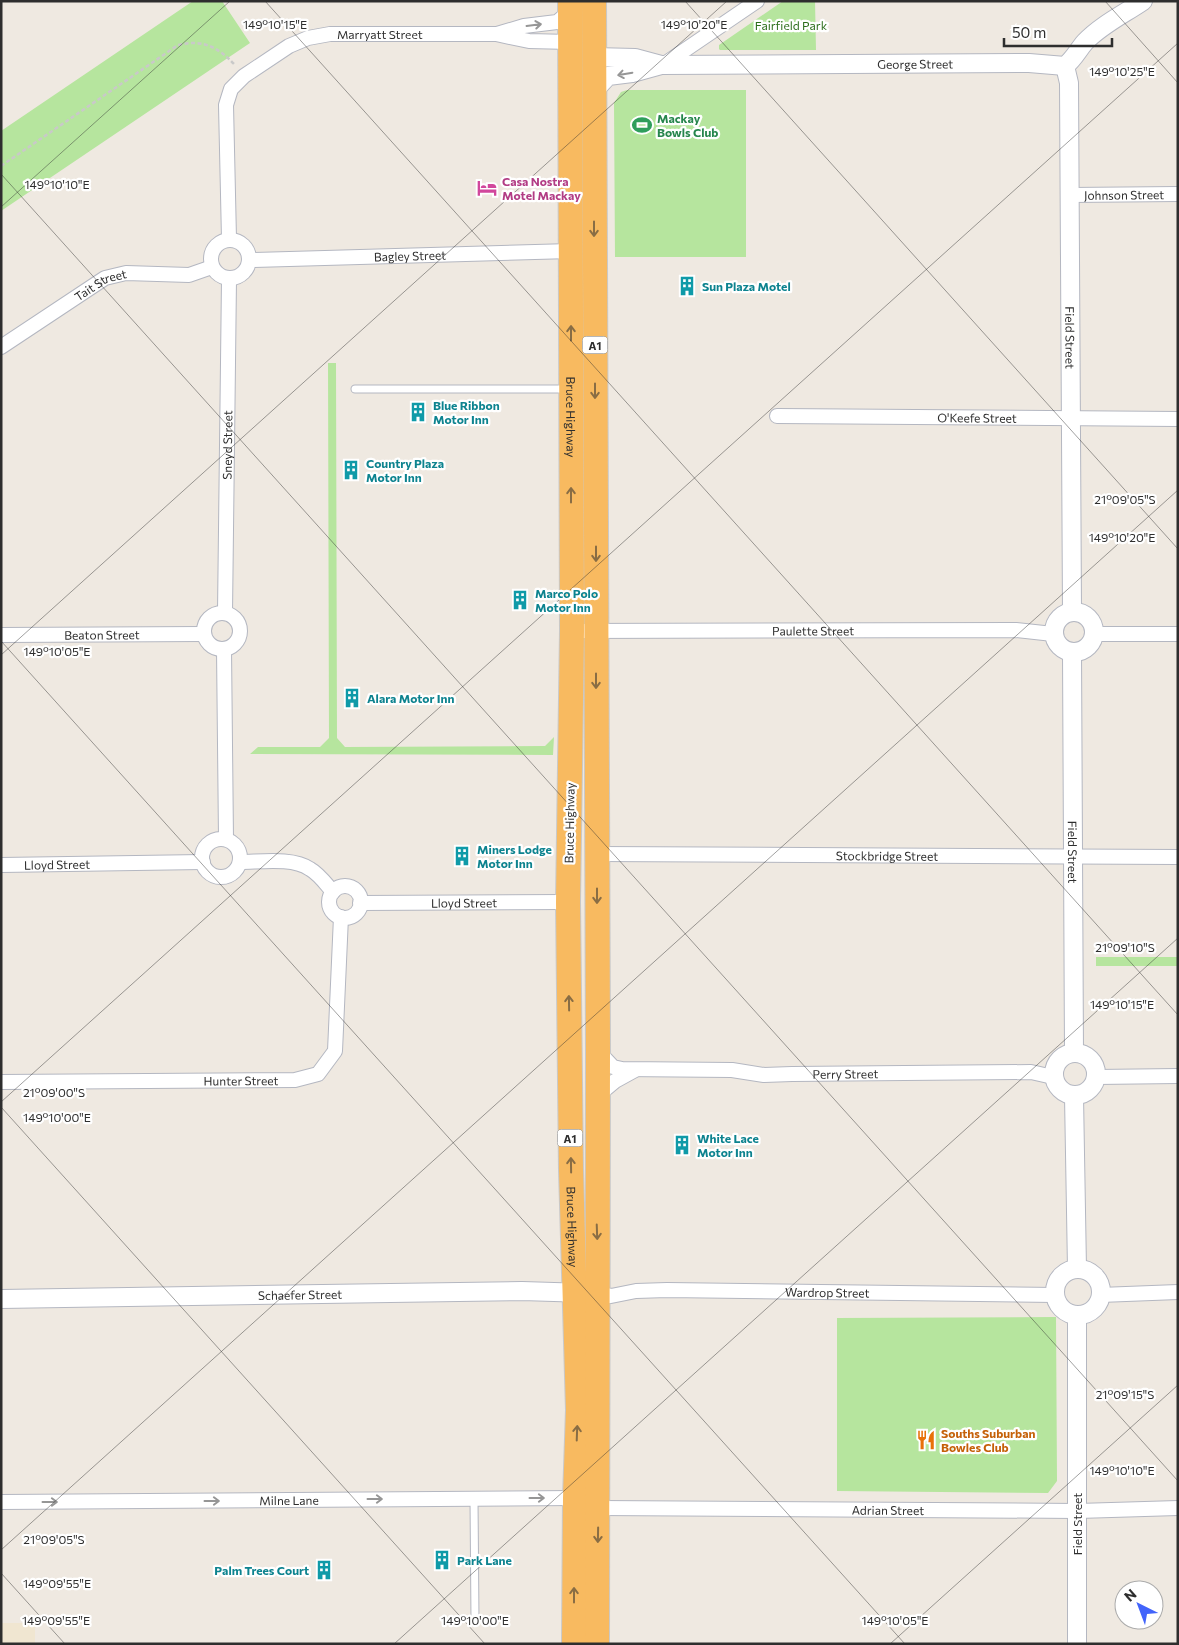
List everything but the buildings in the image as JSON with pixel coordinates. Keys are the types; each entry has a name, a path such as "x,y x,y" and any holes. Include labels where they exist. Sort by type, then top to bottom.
{"highway":[{"name":"Bruce Highway","path":"594,1 598,1051 596,1207 599,1294 597,1644"},
{"path":"570,42 582,25 574,5"},
{"name":"Bruce Highway","path":"570,42 572,632 568,902 571,1170 578,1410 574,1644"},
{"path":"571,243 581,192 581,77 586,65 594,58"}],"street":[{"path":"662,65 757,1"},
{"path":"1066,66 1092,36 1143,1"},
{"name":"Marryatt Street","path":"496,34 524,26 557,22 574,5"},
{"name":"Marryatt Street","path":"244,76 289,46 308,38 330,34 496,34 529,41 570,42"},
{"name":"George Street","path":"594,58 635,58 662,65"},
{"name":"George Street","path":"594,91 608,76 632,73 662,65 1029,63 1066,66"},
{"name":"Field Street","path":"1066,66 1069,83 1072,611"},
{"path":"229,240 226,106 231,89 244,76"},
{"name":"Johnson Street","path":"1070,195 1178,194"},
{"path":"229,240 239,242 245,246 250,260 243,274 237,278 229,279 221,277 212,267 210,257 212,251 222,241 229,240"},
{"name":"Bagley Street","path":"250,260 571,243"},
{"name":"Tait Street","path":"1,347 105,278 126,273 189,275 212,267"},
{"name":"Sneyd Street","path":"225,613 229,279"},
{"name":"O'Keefe Street","path":"777,416 1178,419"},
{"path":"1072,611 1084,614 1090,618 1093,624 1094,634 1092,642 1081,651 1072,652 1059,646 1053,634 1055,623 1060,617 1072,611"},
{"path":"218,613 225,613 237,619 241,631 239,639 235,644 224,649 210,645 204,634 208,620 218,613"},
{"name":"Paulette Street","path":"572,632 1016,630 1053,634"},
{"name":"Beaton Street","path":"1,635 204,634"},
{"path":"1094,634 1178,634"},
{"path":"224,649 226,839"},
{"name":"Field Street","path":"1072,652 1074,1053"},
{"path":"226,839 235,845 240,862 232,873 222,877 210,873 203,862 202,855 206,846 213,840 226,839"},
{"name":"Stockbridge Street","path":"596,854 1178,857"},
{"name":"Lloyd Street","path":"1,865 203,862"},
{"path":"240,862 291,862 300,864 319,876 333,892"},
{"path":"342,886 353,888 357,892 360,903 359,908 352,916 341,917 332,912 330,896 333,892 342,886"},
{"name":"Lloyd Street","path":"360,903 568,902"},
{"name":"Hunter Street","path":"1,1082 295,1080 318,1074 336,1050 341,917"},
{"name":"Perry Street","path":"598,1051 613,1067 622,1069 732,1070 764,1075 1031,1072 1053,1077"},
{"path":"1074,1053 1085,1055 1091,1060 1095,1066 1096,1077 1089,1090 1074,1096 1065,1094 1059,1089 1053,1077 1055,1065 1060,1058 1066,1054 1074,1053"},
{"name":"Perry Street","path":"597,1096 615,1081 638,1069"},
{"path":"1096,1077 1178,1076"},
{"path":"1074,1096 1077,1269"},
{"path":"1077,1269 1089,1272 1095,1277 1099,1284 1100,1295 1098,1303 1092,1309 1086,1313 1077,1314 1061,1308 1055,1295 1057,1282 1062,1275 1077,1269"},
{"name":"Wardrop Street","path":"599,1294 611,1296 636,1291 677,1290 1055,1295"},
{"name":"Schaefer Street","path":"1,1299 522,1291 599,1294"},
{"path":"1100,1295 1178,1292"},
{"name":"Field Street","path":"1077,1314 1077,1644"},
{"name":"Milne Lane","path":"1,1502 575,1498"},
{"name":"Adrian Street","path":"598,1508 1078,1511 1178,1508"}],"lane":[{"path":"355,389 571,389"},
{"path":"474,1499 475,1620"}],"path":[{"path":"1,166 178,45 190,42 206,44 218,50 244,76"}],"shaded area":[{"path":"1,1623 35,1623 35,1644 1,1644"}],"green space":[{"path":"193,1 222,1 250,43 1,211 1,131"},
{"name":"Fairfield Park","path":"783,1 815,1 816,50 719,49 719,45"},
{"name":"Mackay Bowls Club","path":"627,90 746,90 746,257 615,257 614,103 621,92"},
{"path":"328,363 336,363 337,738 345,747 545,746 554,737 553,755 250,754 258,747 320,747 329,738"},
{"path":"1096,957 1178,957 1178,966 1096,966"},
{"path":"1056,1317 1057,1481 1048,1493 837,1491 837,1318"}],"place":[{"name":"Mackay Bowls Club","path":"642,125"},
{"name":"Casa Nostra Motel Mackay","path":"487,188"},
{"name":"Sun Plaza Motel","path":"687,286"},
{"name":"Blue Ribbon Motor Inn","path":"418,412"},
{"name":"Country Plaza Motor Inn","path":"351,470"},
{"name":"Marco Polo Motor Inn","path":"520,600"},
{"name":"Alara Motor Inn","path":"352,698"},
{"name":"Miners Lodge Motor Inn","path":"462,856"},
{"name":"White Lace Motor Inn","path":"682,1145"},
{"name":"Souths Suburban Bowles Club","path":"926,1440"},
{"name":"Park Lane","path":"442,1560"},
{"name":"Palm Trees Court","path":"324,1570"}]}
